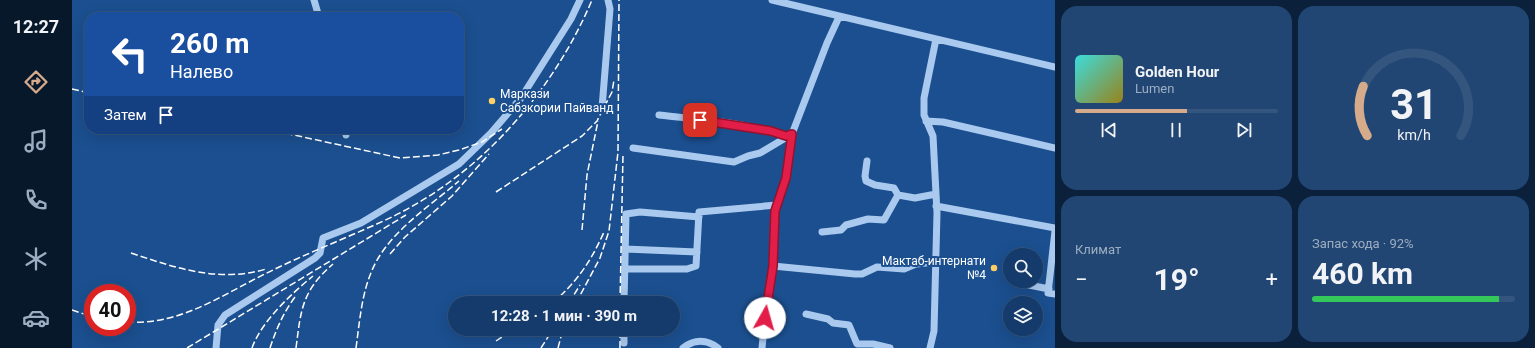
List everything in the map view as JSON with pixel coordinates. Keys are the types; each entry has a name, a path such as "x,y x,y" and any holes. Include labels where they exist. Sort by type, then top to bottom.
{"street":[{"path":"314,0 318,12"},
{"path":"216,348 218,326 225,315 315,258 320,253 323,238 361,223 459,164 491,133 522,98 575,13 580,0"},
{"path":"602,108 610,9 608,0"},
{"path":"772,0 1055,68"},
{"path":"762,348 766,306 773,266 777,205 786,178 789,135 839,17"},
{"path":"930,348 934,331 936,194 933,136 926,121 924,98 936,39"},
{"path":"660,115 737,125 789,135"},
{"path":"926,121 943,122 1055,148"},
{"path":"633,148 734,162 760,153 789,135"},
{"path":"867,161 865,176 866,181 875,185 894,188 898,195"},
{"path":"898,195 915,198 936,194"},
{"path":"822,232 841,230 846,225 868,219 884,220 898,195"},
{"path":"625,269 686,269 696,266 699,212 777,205"},
{"path":"936,206 1055,230 1048,293 1055,294"},
{"path":"624,296 626,214 640,212 699,217"},
{"path":"625,249 697,252"},
{"path":"773,266 862,274 877,267 904,269 916,264 936,262"},
{"path":"1043,288 1049,289"},
{"path":"806,314 828,319 834,323 850,325 857,344 873,344 890,348"},
{"path":"624,336 624,343"},
{"path":"683,348 690,343 703,340 718,348"}],"railway":[{"path":"136,322 166,319 203,306 288,263 394,216 427,198 486,152 512,125 558,66 592,0"},
{"path":"580,296 600,258 609,231 618,152 619,0"},
{"path":"496,192 582,136 597,121 612,92 614,80"},
{"path":"72,89 84,92"},
{"path":"582,230 587,175 598,121"},
{"path":"289,134 400,158 438,155 459,150 482,142 502,129"},
{"path":"390,254 405,237 452,196 489,154"},
{"path":"620,296 623,154"},
{"path":"356,348 360,315 365,293 371,272 376,262 403,228 459,181"},
{"path":"187,348 406,215"},
{"path":"560,296 570,287 583,270 594,253 604,232"},
{"path":"131,253 164,264 214,274 231,275 266,269"},
{"path":"296,348 302,311 309,292 315,283 333,264"},
{"path":"252,348 256,338 269,319 295,291 313,276"},
{"path":"573,296 580,285"},
{"path":"270,348 280,322 295,297"},
{"path":"72,310 84,314"},
{"path":"496,341 504,336"},
{"path":"541,348 549,336"},
{"path":"558,348 561,336"},
{"path":"620,336 620,348"}],"place":[{"name":"Маркази Сабзкории Пайванд","path":"492,101"},
{"name":"Мактаб-интернати №4","path":"994,268"}],"route":[{"path":"700,120 771,131 786,136 792,134 786,178 775,211 773,266 765,318"}]}
